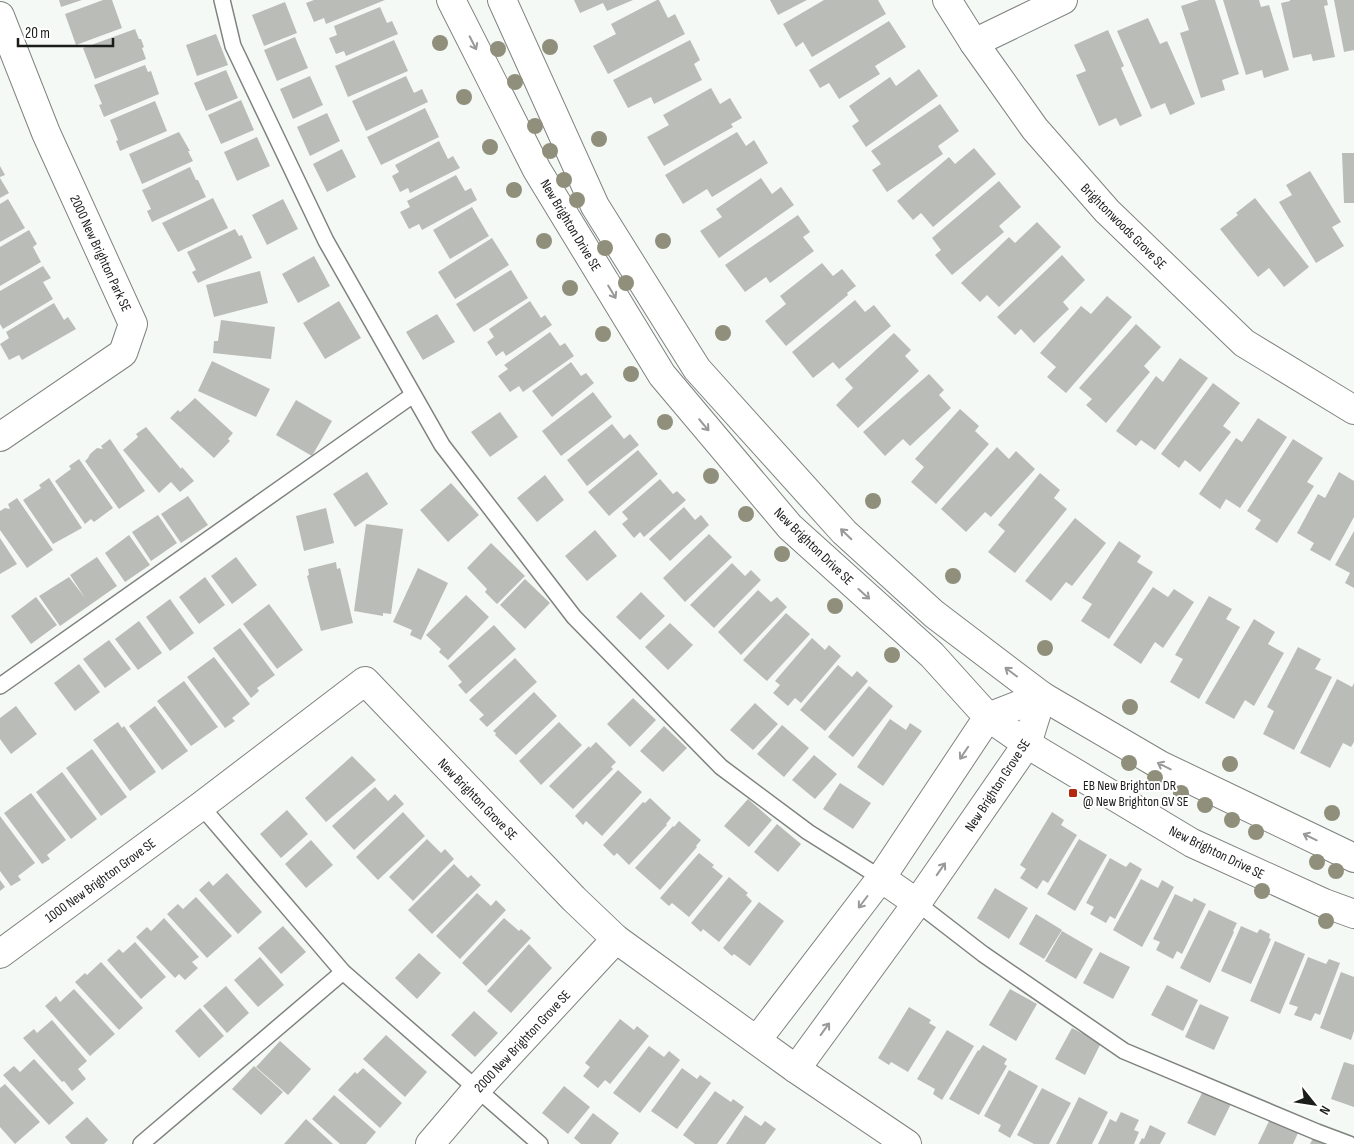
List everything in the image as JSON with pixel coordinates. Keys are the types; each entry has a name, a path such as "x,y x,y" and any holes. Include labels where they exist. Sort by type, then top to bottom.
{"street":[{"name":"New Brighton Drive SE","path":"451,0 537,170 662,375 790,527 932,655 988,717 1028,744 1192,843 1324,903 1354,914"},
{"path":"502,0 595,206 697,369 844,532 934,614 1042,696 1160,765 1354,858"},
{"name":"Brightonwoods Grove SE","path":"948,0 974,43 1035,129 1107,212 1244,343 1352,403"},
{"path":"974,43 1063,0"},
{"name":"2000 New Brighton Park SE","path":"0,16 46,133 133,324 124,353 0,437"},
{"name":"New Brighton Grove SE","path":"201,806 366,681 574,899 616,939 796,1069 907,1144"},
{"path":"756,1040 880,878 988,717 1042,696"},
{"name":"New Brighton Grove SE","path":"796,1069 918,903 1028,744 1042,696"},
{"name":"1000 New Brighton Grove SE","path":"0,954 201,806"},
{"path":"880,878 918,903"},
{"name":"2000 New Brighton Grove SE","path":"430,1144 476,1090 616,939"}],"lane":[{"path":"222,0 233,46 322,232 442,445 581,624 722,767 808,832 880,878"},
{"path":"0,686 413,394"},
{"path":"201,806 343,972 540,1144"},
{"path":"918,903 983,954 1124,1051 1349,1144"},
{"path":"141,1144 343,972"}],"building":[{"path":"59,0 82,0 61,7"},
{"path":"103,0 112,0 122,28 76,45 65,14"},
{"path":"314,0 385,0 326,24 324,18 314,22 306,3"},
{"path":"574,0 633,0 607,11 603,3 580,13"},
{"path":"659,0 668,18 675,14 685,34 608,74 593,46 616,34 611,24"},
{"path":"770,0 807,0 778,15"},
{"path":"824,0 878,0 886,14 812,57 803,42 796,47 783,24"},
{"path":"1199,0 1215,0 1239,74 1222,80 1225,90 1201,98 1180,33 1189,30 1181,6"},
{"path":"1223,0 1259,0 1261,7 1269,5 1289,70 1264,78 1262,70 1246,75"},
{"path":"1290,0 1327,0 1328,5 1324,6 1335,57 1313,61 1311,54 1293,58 1281,3"},
{"path":"1334,0 1354,0 1354,50 1344,52"},
{"path":"285,2 297,33 264,46 252,15"},
{"path":"380,7 387,23 392,21 398,34 346,56 344,51 336,54 329,38 337,35 334,26"},
{"path":"1148,18 1160,44 1167,41 1195,104 1170,115 1165,103 1151,109 1117,31"},
{"path":"889,21 906,47 875,66 880,74 839,99 829,83 820,88 809,70"},
{"path":"135,29 144,47 142,48 146,59 95,79 83,48"},
{"path":"1108,30 1124,66 1121,68 1142,116 1120,126 1116,118 1099,126 1076,75 1086,71 1074,45"},
{"path":"216,34 228,65 197,76 186,45"},
{"path":"295,37 308,68 277,81 264,50"},
{"path":"394,40 408,71 348,97 335,66"},
{"path":"690,40 700,60 694,64 702,80 654,104 651,97 628,108 613,80"},
{"path":"145,65 148,72 151,71 159,94 104,117 99,105 102,104 94,85"},
{"path":"919,69 938,96 866,147 852,126 859,121 849,106 890,77 896,86"},
{"path":"226,70 238,98 206,111 194,83"},
{"path":"310,76 323,105 293,119 280,89"},
{"path":"406,76 414,93 422,89 428,102 366,131 352,101"},
{"path":"711,88 720,104 730,98 742,118 731,124 733,127 664,166 647,137 669,125 663,115"},
{"path":"241,100 254,130 221,144 208,115"},
{"path":"155,101 167,131 120,151 110,120"},
{"path":"940,104 959,131 938,146 943,154 887,192 872,170 881,164 871,151"},
{"path":"425,108 439,137 381,165 367,137"},
{"path":"327,113 340,141 310,156 297,127"},
{"path":"179,132 190,151 188,151 193,161 142,184 129,154"},
{"path":"737,132 746,146 754,140 768,163 712,197 707,189 683,204 665,175"},
{"path":"257,137 270,166 237,181 224,152"},
{"path":"439,141 448,159 453,156 460,168 410,193 408,188 400,192 392,176 399,172 395,165"},
{"path":"974,148 996,174 933,227 921,213 913,220 897,201 949,157 955,164"},
{"path":"342,149 356,177 327,192 313,164"},
{"path":"1342,153 1354,153 1354,203 1344,203"},
{"path":"0,166 5,175 0,177"},
{"path":"190,167 206,197 152,222 147,211 151,209 142,190"},
{"path":"1310,171 1341,222 1332,227 1344,246 1316,263 1279,202 1292,195 1286,185"},
{"path":"456,175 465,191 471,188 477,200 422,230 419,224 409,229 400,212 410,207 407,201"},
{"path":"0,178 9,193 0,198"},
{"path":"761,178 772,194 781,187 794,205 719,258 700,231 722,217 716,209"},
{"path":"999,181 1021,207 999,226 1004,232 952,275 935,255 941,250 932,238"},
{"path":"213,198 228,228 178,252 162,223"},
{"path":"1255,198 1309,267 1284,287 1269,268 1258,277 1220,229"},
{"path":"8,199 25,228 0,242 0,204"},
{"path":"283,199 298,229 267,245 252,215"},
{"path":"472,207 489,236 450,259 433,230"},
{"path":"798,215 810,232 803,237 814,251 770,283 766,277 745,292 725,265"},
{"path":"1037,222 1061,247 999,307 987,295 980,302 961,283 1009,237 1015,243"},
{"path":"235,229 239,236 242,235 252,258 198,283 192,272 196,270 187,252"},
{"path":"29,230 37,244 33,247 41,262 0,286 0,247"},
{"path":"492,238 509,265 455,299 438,272"},
{"path":"1062,255 1085,280 1063,302 1069,309 1034,343 1021,329 1015,335 997,317"},
{"path":"314,256 330,286 298,303 282,274"},
{"path":"822,263 833,276 842,269 856,286 847,293 848,295 786,346 765,321 786,304 780,296"},
{"path":"43,266 51,278 43,282 53,299 3,329 0,324 0,291"},
{"path":"511,270 528,298 474,332 456,304"},
{"path":"260,271 268,303 214,317 206,285"},
{"path":"1107,296 1132,317 1066,393 1047,377 1056,367 1040,353 1081,306 1091,314"},
{"path":"855,300 865,312 874,305 891,326 839,369 833,362 813,378 792,352"},
{"path":"339,301 361,338 325,359 303,323"},
{"path":"530,301 541,318 545,315 552,325 506,356 503,351 496,356 487,342 494,337 489,329"},
{"path":"54,303 64,320 68,317 76,329 22,360 19,355 9,360 0,344 9,338 6,332"},
{"path":"437,314 455,342 423,360 406,332"},
{"path":"221,320 275,327 271,359 213,353 214,341 218,341"},
{"path":"1136,324 1161,347 1144,366 1150,372 1106,423 1086,405 1092,399 1079,388"},
{"path":"550,332 560,346 565,343 574,356 523,392 519,386 510,392 498,376 508,369 504,365"},
{"path":"894,333 911,350 905,356 919,371 858,428 836,405 853,388 845,379"},
{"path":"1180,358 1208,378 1155,450 1141,440 1136,446 1116,431 1156,376 1163,382"},
{"path":"212,361 270,389 256,417 198,391"},
{"path":"571,362 581,376 586,373 594,383 552,417 532,391"},
{"path":"929,374 944,390 939,395 951,408 910,446 903,439 885,456 863,432"},
{"path":"1213,383 1240,403 1223,426 1231,432 1200,472 1185,460 1179,468 1161,454"},
{"path":"593,392 612,417 561,456 542,431"},
{"path":"195,398 233,433 228,439 230,441 214,458 170,418 178,410 180,412"},
{"path":"296,400 332,421 312,456 276,435"},
{"path":"960,409 979,426 975,431 989,444 936,504 911,482 924,467 915,459"},
{"path":"500,412 518,437 490,457 471,432"},
{"path":"1258,418 1287,437 1240,508 1226,499 1220,509 1199,494 1236,438 1242,442"},
{"path":"612,424 624,439 630,434 639,445 587,486 567,460"},
{"path":"146,427 181,469 182,467 194,481 180,492 171,482 159,493 123,450 138,437 136,434"},
{"path":"110,439 145,491 119,509 85,461 97,448 103,449 101,446"},
{"path":"1293,439 1323,458 1307,482 1314,486 1277,543 1255,529 1261,520 1247,511"},
{"path":"997,447 1009,459 1016,451 1035,469 991,517 985,512 966,532 941,509"},
{"path":"638,450 658,474 609,516 588,492"},
{"path":"79,459 113,508 94,522 91,519 85,524 55,481 71,469 69,466"},
{"path":"367,472 388,504 355,527 333,494"},
{"path":"1339,472 1354,481 1354,517 1330,561 1310,550 1314,543 1297,533 1318,494 1325,498"},
{"path":"1040,473 1060,490 1054,498 1067,509 1015,573 988,552 1005,531 998,525"},
{"path":"545,475 564,500 537,522 517,498"},
{"path":"49,478 82,528 53,544 23,500 41,488 39,485"},
{"path":"660,479 673,494 677,491 686,500 644,537 640,532 634,538 622,524 628,519 622,512"},
{"path":"451,483 479,515 448,542 420,510"},
{"path":"188,496 208,525 181,543 161,514"},
{"path":"17,498 53,550 27,568 0,530 0,511 5,508 10,509 8,504"},
{"path":"684,507 695,520 701,515 709,525 670,561 649,539"},
{"path":"326,508 334,543 304,551 296,516"},
{"path":"158,515 177,543 151,561 132,532"},
{"path":"1075,518 1106,543 1072,586 1066,582 1051,601 1025,581"},
{"path":"366,524 403,529 391,614 383,613 383,616 354,611"},
{"path":"595,530 617,556 587,581 565,556"},
{"path":"1354,531 1354,588 1345,583 1350,573 1335,565"},
{"path":"709,534 732,557 685,602 663,578"},
{"path":"129,535 150,565 125,582 105,553"},
{"path":"0,538 17,564 0,574"},
{"path":"1119,541 1141,556 1137,562 1153,572 1109,639 1081,621 1092,604 1082,598"},
{"path":"491,543 525,576 497,604 485,592 487,589 467,568"},
{"path":"97,557 117,586 60,626 39,596 69,577 85,598 70,575"},
{"path":"236,557 257,585 232,604 211,576"},
{"path":"336,562 337,569 340,568 353,623 321,631 307,576 309,575 308,569"},
{"path":"732,563 745,576 751,570 761,580 714,628 690,605"},
{"path":"418,568 448,583 421,640 410,635 412,630 393,622"},
{"path":"205,577 225,605 199,624 179,597"},
{"path":"525,579 550,603 525,629 500,605"},
{"path":"1153,587 1168,597 1174,589 1194,602 1163,648 1155,642 1141,664 1113,645"},
{"path":"758,590 771,602 777,597 787,607 741,655 718,632"},
{"path":"641,592 665,616 640,640 616,617"},
{"path":"466,595 489,617 448,660 439,652 441,649 426,635"},
{"path":"1209,596 1232,609 1226,619 1240,627 1199,699 1170,682 1183,659 1175,655"},
{"path":"36,597 57,625 31,644 11,616"},
{"path":"170,599 194,633 170,651 146,617"},
{"path":"269,604 303,650 277,669 243,624"},
{"path":"786,613 810,634 767,681 743,660"},
{"path":"1254,619 1275,632 1268,644 1284,653 1254,706 1245,700 1234,719 1205,703"},
{"path":"139,621 162,653 138,670 115,639"},
{"path":"670,623 693,645 668,670 645,647"},
{"path":"494,625 516,649 466,694 458,685 462,682 448,666"},
{"path":"240,628 275,675 257,688 259,691 251,698 213,648"},
{"path":"812,638 825,650 829,645 841,656 801,703 795,698 788,706 773,693 780,685 775,681"},
{"path":"109,640 131,669 105,688 83,659"},
{"path":"1298,647 1321,659 1315,669 1332,677 1294,750 1263,734 1274,711 1267,707"},
{"path":"214,657 250,704 232,718 235,721 225,728 187,677"},
{"path":"515,658 537,682 487,727 479,719 484,715 469,700"},
{"path":"79,664 100,692 75,711 54,683"},
{"path":"838,665 852,677 857,671 868,681 825,731 800,710"},
{"path":"1337,679 1352,687 1354,683 1354,742 1351,747 1343,743 1330,768 1300,753"},
{"path":"184,681 218,727 191,746 157,701"},
{"path":"869,686 893,706 853,757 828,737"},
{"path":"534,692 557,716 516,755 493,731"},
{"path":"633,698 656,720 630,747 607,724"},
{"path":"755,703 778,724 753,750 730,730"},
{"path":"16,706 37,734 11,754 0,739 0,718"},
{"path":"155,706 188,751 162,770 129,726"},
{"path":"890,719 906,730 910,723 922,731 883,786 857,767"},
{"path":"118,722 122,728 124,726 156,772 130,791 93,740"},
{"path":"559,722 582,745 541,785 519,761"},
{"path":"782,725 809,748 784,777 757,754"},
{"path":"664,726 687,748 663,772 640,751"},
{"path":"596,742 616,762 611,767 613,769 573,809 549,786 589,746 590,748"},
{"path":"92,749 127,797 101,816 66,768"},
{"path":"814,755 837,774 815,799 792,780"},
{"path":"352,756 376,780 326,822 305,798"},
{"path":"618,770 642,792 602,836 586,821 583,825 575,816"},
{"path":"62,772 97,819 71,839 36,792"},
{"path":"840,783 871,803 853,829 823,809"},
{"path":"375,787 388,801 395,794 404,804 354,850 332,826"},
{"path":"31,793 66,840 47,855 50,859 42,864 4,813"},
{"path":"650,798 671,818 667,825 629,865 617,853 614,856 603,845 643,802 645,803"},
{"path":"748,799 772,820 749,847 724,826"},
{"path":"287,810 308,834 281,858 260,834"},
{"path":"403,812 425,836 378,880 356,857"},
{"path":"1052,812 1064,820 1061,825 1077,835 1048,883 1043,880 1037,889 1020,878 1026,869 1020,865"},
{"path":"0,816 35,863 18,876 21,880 11,886 0,871"},
{"path":"679,821 701,840 660,890 635,868"},
{"path":"777,824 801,844 778,872 754,852"},
{"path":"427,839 441,853 445,849 454,859 413,901 389,877"},
{"path":"1079,839 1107,855 1075,911 1047,894"},
{"path":"311,840 333,865 306,888 285,864"},
{"path":"699,853 714,865 712,867 723,876 689,917 672,903 669,906 660,898"},
{"path":"1110,858 1126,867 1130,862 1142,869 1115,919 1110,916 1106,923 1090,914 1094,907 1086,903"},
{"path":"454,864 468,878 471,875 481,885 432,934 408,910"},
{"path":"227,873 262,912 238,934 199,890 209,881 213,886"},
{"path":"729,877 748,893 746,895 752,901 719,942 703,929 701,932 691,923"},
{"path":"1141,879 1158,888 1162,880 1174,887 1142,947 1113,930"},
{"path":"0,880 5,887 0,891"},
{"path":"995,888 1028,908 1009,939 977,918"},
{"path":"477,893 491,906 496,900 506,910 460,959 436,936"},
{"path":"1175,894 1192,902 1194,898 1206,904 1182,954 1177,951 1173,959 1156,950 1160,942 1153,939"},
{"path":"196,897 232,936 207,958 167,914 178,904 183,909"},
{"path":"759,902 784,921 750,966 734,954 732,956 723,948"},
{"path":"1209,910 1237,923 1210,983 1180,968"},
{"path":"1036,914 1062,930 1044,959 1019,944"},
{"path":"164,918 199,957 192,962 198,968 185,980 179,974 175,978 136,937 147,927 151,931"},
{"path":"504,918 519,931 521,929 531,938 486,986 462,963"},
{"path":"283,926 306,952 281,974 258,948"},
{"path":"1241,926 1257,933 1260,929 1270,934 1269,938 1271,939 1251,984 1221,971"},
{"path":"1062,931 1093,949 1076,979 1045,961"},
{"path":"1275,941 1305,954 1280,1014 1250,1001"},
{"path":"135,942 166,977 141,999 107,960 119,949 123,953"},
{"path":"529,944 552,968 511,1013 487,991"},
{"path":"1100,952 1130,967 1113,999 1083,983"},
{"path":"419,953 441,973 417,999 395,978"},
{"path":"260,957 284,985 258,1007 234,980"},
{"path":"1308,957 1326,964 1329,959 1340,963 1320,1015 1315,1013 1311,1021 1294,1015 1298,1007 1289,1004"},
{"path":"101,962 143,1008 119,1030 75,982 85,973 87,975"},
{"path":"1341,972 1354,977 1354,1031 1351,1040 1320,1028"},
{"path":"1167,985 1198,1000 1183,1031 1151,1015"},
{"path":"226,986 249,1013 227,1033 203,1006"},
{"path":"74,989 115,1034 90,1056 45,1006 56,996 60,1002"},
{"path":"1010,989 1037,1004 1016,1041 989,1025"},
{"path":"1200,1004 1229,1017 1214,1050 1185,1037"},
{"path":"909,1007 931,1020 929,1023 936,1027 908,1072 891,1062 889,1065 878,1058"},
{"path":"200,1008 224,1036 199,1058 175,1031"},
{"path":"474,1011 498,1033 475,1057 451,1035"},
{"path":"620,1019 634,1030 637,1026 649,1036 610,1084 605,1080 598,1088 583,1076 590,1067 585,1063"},
{"path":"52,1020 87,1061 78,1069 86,1079 72,1091 23,1038 34,1029 37,1033"},
{"path":"1072,1028 1101,1043 1085,1075 1055,1059"},
{"path":"947,1030 974,1046 942,1100 933,1094 935,1089 917,1079"},
{"path":"386,1035 427,1072 405,1097 363,1059"},
{"path":"280,1041 311,1069 288,1095 256,1067"},
{"path":"983,1045 1007,1059 1004,1064 1007,1066 979,1115 949,1099 978,1050"},
{"path":"649,1046 664,1057 669,1051 680,1060 640,1113 613,1093"},
{"path":"34,1059 74,1103 49,1125 3,1075 14,1066 20,1072"},
{"path":"1344,1062 1354,1065 1354,1107 1331,1099"},
{"path":"254,1066 283,1092 261,1115 232,1089"},
{"path":"363,1068 402,1103 380,1128 338,1090 355,1072 357,1074"},
{"path":"682,1068 697,1079 700,1075 711,1083 677,1129 651,1111"},
{"path":"1009,1070 1038,1086 1010,1138 998,1131 1001,1125 984,1116"},
{"path":"5,1084 40,1122 15,1144 0,1127 0,1088"},
{"path":"564,1086 590,1107 568,1134 542,1113"},
{"path":"1042,1088 1071,1103 1049,1144 1034,1144 1017,1135"},
{"path":"715,1091 731,1102 733,1099 744,1107 717,1144 695,1144 683,1135"},
{"path":"1203,1091 1231,1104 1215,1136 1187,1123"},
{"path":"334,1095 376,1132 366,1144 340,1144 312,1119"},
{"path":"1079,1097 1108,1112 1092,1144 1056,1144"},
{"path":"1121,1112 1139,1120 1134,1130 1139,1132 1134,1144 1098,1144 1110,1119 1116,1122"},
{"path":"593,1113 619,1133 611,1144 581,1144 574,1138"},
{"path":"745,1115 761,1126 765,1121 776,1129 765,1144 726,1144"},
{"path":"87,1117 108,1140 104,1144 71,1144 65,1137"},
{"path":"306,1119 333,1144 284,1144"},
{"path":"1270,1119 1298,1133 1293,1144 1258,1144"},
{"path":"1150,1125 1166,1133 1160,1144 1139,1144 1142,1138 1144,1139"},
{"path":"1314,1136 1328,1144 1310,1144"}],"place":[{"name":"EB New Brighton DR @ New Brighton GV SE","path":"1073,793"}]}
